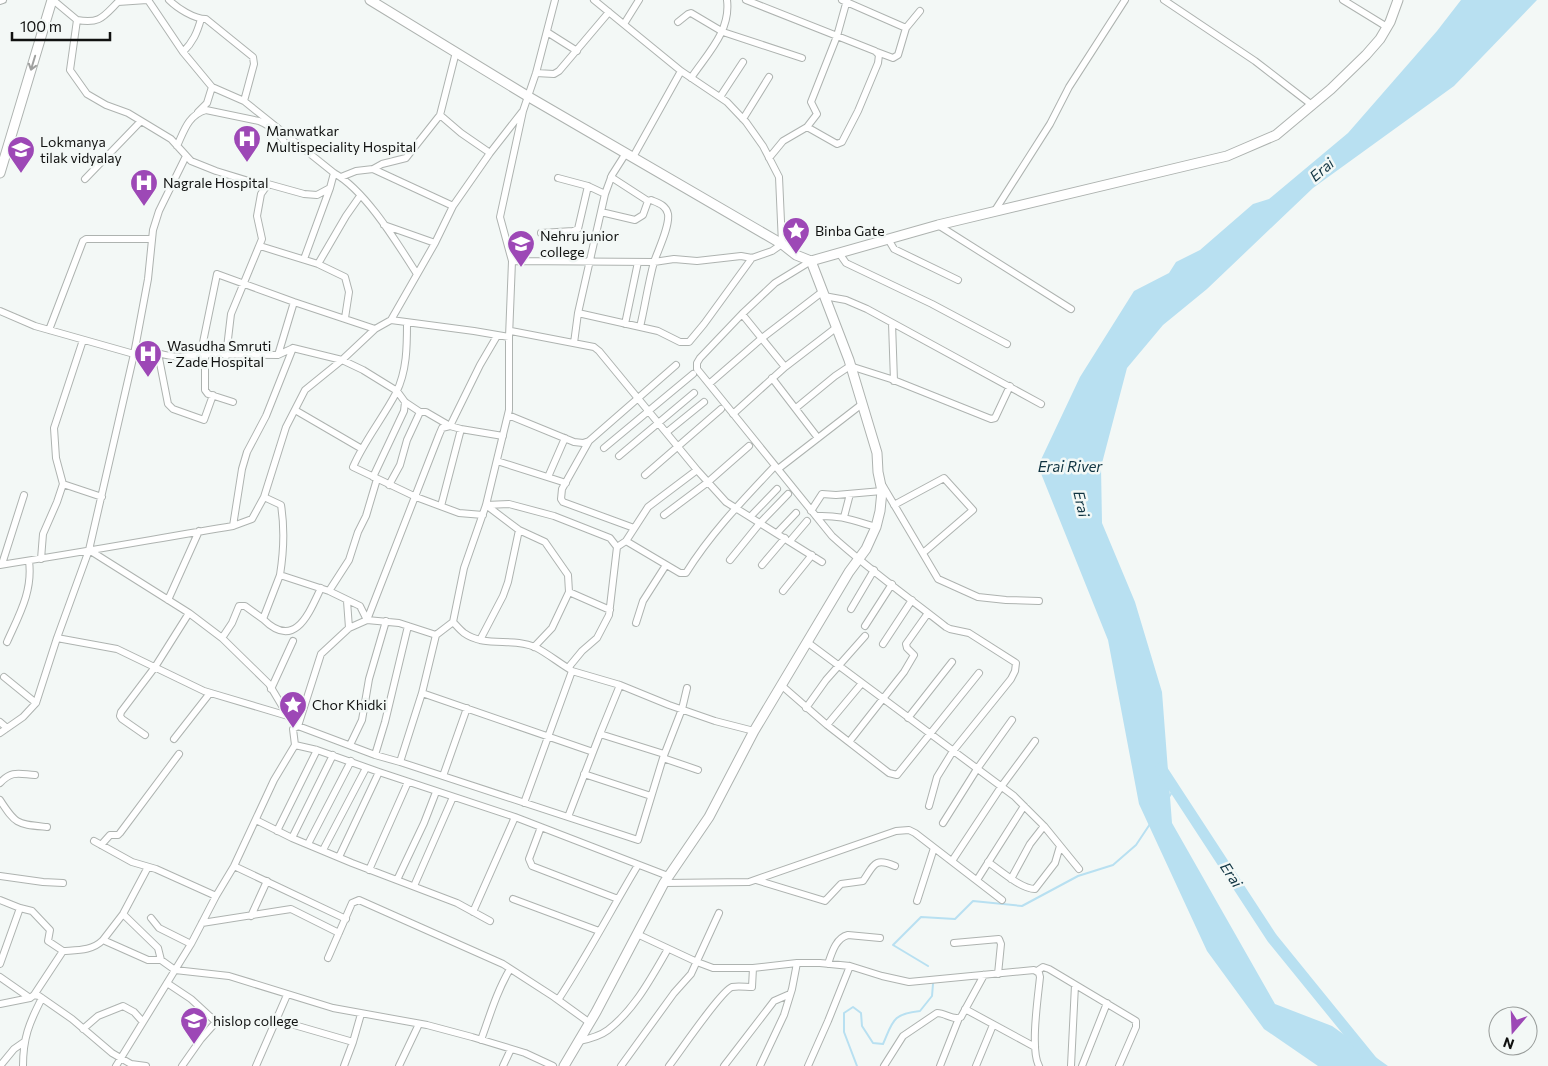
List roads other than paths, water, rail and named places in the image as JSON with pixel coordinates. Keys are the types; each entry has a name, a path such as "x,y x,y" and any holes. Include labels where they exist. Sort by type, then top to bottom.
{"main road":[{"path":"0,173 52,0"},
{"path":"370,0 529,97 782,244 796,255 811,261 938,225 1227,156 1276,135 1331,89 1366,55 1380,39 1398,0"},
{"path":"564,1066 590,1023 666,879 708,817 754,731 807,642 866,549 876,527 880,511 882,487 878,472 877,453 837,327 811,261"}],"street":[{"path":"52,0 77,20 90,22 102,18 118,2 147,0 183,52 212,87 244,101 341,177 384,225 417,274"},
{"path":"169,0 179,8 201,19 206,19 253,57 254,64 244,101"},
{"path":"400,762 422,693 436,635 453,622 464,568 486,505 508,415 512,261 500,217 523,111 536,73 555,0"},
{"path":"512,261 654,262 674,259 697,261 741,256 752,258 772,251 782,244 779,177 763,146 744,119 720,98 681,71 594,0"},
{"path":"624,24 639,0"},
{"path":"691,78 723,32 728,12 727,0"},
{"path":"746,0 893,58 898,55 906,28 920,11"},
{"path":"994,212 1050,124 1069,87 1126,0"},
{"path":"1164,0 1255,61 1312,105"},
{"path":"1343,0 1386,27"},
{"path":"769,158 785,139 807,127 817,114 811,104 837,36 845,1 906,28"},
{"path":"536,73 556,73 609,12"},
{"path":"678,22 686,15 692,13 723,32 802,58"},
{"path":"183,52 197,34 201,19"},
{"path":"77,20 70,70 87,94 106,105 128,113 171,139 191,161 216,171 304,194 317,195 330,188"},
{"path":"547,32 577,51"},
{"path":"341,177 356,171 373,169 382,164 406,158 440,115 456,52"},
{"path":"807,127 837,144 842,142 858,111 878,63 879,57 877,52"},
{"path":"720,98 743,62"},
{"path":"574,343 578,313 605,194 611,177 629,155 681,71"},
{"path":"744,119 769,77"},
{"path":"177,146 190,119 207,103 212,87"},
{"path":"198,112 206,110 228,114 267,125 282,138 287,150"},
{"path":"24,495 1,564 29,561 233,526 252,518 264,497 286,427 305,390 342,360 375,329 391,320 454,206 490,153 523,111"},
{"path":"440,115 461,133 490,153"},
{"path":"85,179 141,121"},
{"path":"0,733 23,717 36,703 89,550 134,354 148,280 153,230 159,211 186,156"},
{"path":"373,169 454,206"},
{"path":"304,259 334,173"},
{"path":"611,177 648,202 651,200 661,205 668,214 668,222 654,262 640,328"},
{"path":"558,178 588,186 605,194"},
{"path":"226,356 230,319 262,239 257,216 261,194 268,184"},
{"path":"541,233 578,229 588,186"},
{"path":"318,264 360,196"},
{"path":"602,212 635,220 643,215 648,202"},
{"path":"384,225 435,243"},
{"path":"938,225 1071,309"},
{"path":"49,330 83,241 86,239 152,239"},
{"path":"888,239 894,249 958,280"},
{"path":"260,246 318,264 345,277 349,292 345,318"},
{"path":"839,253 846,262 932,304 1007,344"},
{"path":"578,313 664,334 685,343 690,341 752,258"},
{"path":"811,261 775,283 742,314 698,362 698,369 832,536 858,560 874,570 950,630 968,633 1016,663 1011,679 953,751 936,777 929,806"},
{"path":"625,324 638,262"},
{"path":"234,402 206,392 204,387 202,356 217,274 375,329"},
{"path":"709,384 762,338 823,294 856,304 1041,404"},
{"path":"278,355 294,302"},
{"path":"0,311 49,330 134,354 151,356 158,353 171,358 278,355 293,348 342,360 363,370 397,391 405,402 420,412 426,412 450,426 503,436"},
{"path":"742,314 785,367"},
{"path":"391,320 474,331 497,336 510,334 586,344 599,351 697,470 726,502 822,562"},
{"path":"407,323 407,357 397,391 362,449 353,468 416,497 459,513 483,515"},
{"path":"892,323 894,381"},
{"path":"733,414 785,367 837,327"},
{"path":"367,620 442,428 450,426 480,365 497,336"},
{"path":"41,559 43,534 57,502 62,484 56,458 54,428 83,340"},
{"path":"233,526 242,469 247,452 266,416 293,348"},
{"path":"158,353 168,404 172,409 204,420 212,395"},
{"path":"634,528 563,502 560,494 589,441 676,365"},
{"path":"796,408 850,366 894,381 992,420 995,418 1010,386"},
{"path":"604,448 693,374"},
{"path":"772,378 818,438"},
{"path":"619,456 694,393"},
{"path":"329,591 349,560 358,532 366,516 375,478 404,411 405,402"},
{"path":"667,432 704,402"},
{"path":"626,541 682,574 686,573 708,538 735,508 777,467 862,404"},
{"path":"644,475 721,408"},
{"path":"295,410 362,449"},
{"path":"389,485 400,465 403,448 420,412"},
{"path":"508,415 579,443 589,441"},
{"path":"441,506 461,429"},
{"path":"548,477 565,438"},
{"path":"664,515 708,482 749,446"},
{"path":"497,460 566,483"},
{"path":"617,547 626,541 648,507 697,470"},
{"path":"894,504 944,478 973,510 923,553"},
{"path":"62,484 102,497"},
{"path":"814,513 822,494 850,494 882,487 938,579 969,594 987,599 1039,601"},
{"path":"751,516 777,489"},
{"path":"730,560 760,523 788,494"},
{"path":"844,517 850,494"},
{"path":"264,497 281,505 285,527 280,575 264,619"},
{"path":"486,505 510,504 554,516 610,538 617,547 609,615 597,638 582,650 570,670 549,736 524,803"},
{"path":"486,505 519,530 545,542 568,575 569,592 552,628 534,647"},
{"path":"776,532 796,512"},
{"path":"814,513 844,517 876,527"},
{"path":"762,566 807,521"},
{"path":"480,640 505,589 519,530"},
{"path":"168,600 199,531"},
{"path":"89,550 189,613 222,638 269,684 288,716 298,726 374,755 638,840 663,756 682,709 687,688"},
{"path":"783,591 812,555"},
{"path":"7,642 28,593 29,561"},
{"path":"636,623 643,601 666,564"},
{"path":"851,609 874,570"},
{"path":"280,575 329,591 360,606 367,620"},
{"path":"865,626 892,584"},
{"path":"222,638 232,623 239,606 246,606 269,625 277,629 292,630 304,622 321,588"},
{"path":"569,592 610,610"},
{"path":"883,644 912,600"},
{"path":"347,601 350,628"},
{"path":"145,735 122,719 120,714 155,667 189,613"},
{"path":"849,742 904,672 914,655 907,648 906,644 928,613"},
{"path":"116,1066 191,944 234,866 274,780 295,745 293,729 298,726 321,654 350,628 367,620 386,621 436,635"},
{"path":"350,745 362,720 369,679 386,621"},
{"path":"453,622 464,633 480,640 509,642 534,647 570,670 620,685 682,709 754,731"},
{"path":"374,755 385,722 408,626"},
{"path":"806,708 839,665 865,636"},
{"path":"57,638 117,650 210,693 288,716"},
{"path":"271,689 293,641"},
{"path":"807,642 978,769 1024,806 1044,826 1078,869"},
{"path":"908,718 952,662"},
{"path":"781,685 826,726 889,773 895,775 979,673"},
{"path":"4,677 36,703"},
{"path":"826,726 862,683"},
{"path":"568,816 620,685"},
{"path":"174,740 210,693"},
{"path":"422,693 593,752"},
{"path":"443,776 467,708"},
{"path":"943,823 1012,720"},
{"path":"0,722 7,728"},
{"path":"600,734 698,770"},
{"path":"952,862 1001,787 1035,741"},
{"path":"295,745 318,750 436,792 515,817 638,865 666,879 749,882 904,829 911,831 1002,900"},
{"path":"277,831 318,750"},
{"path":"101,845 110,835 118,835 120,833 179,754"},
{"path":"292,838 333,755"},
{"path":"308,844 351,761"},
{"path":"323,850 366,768"},
{"path":"339,857 379,772"},
{"path":"0,782 8,775 14,773 35,775"},
{"path":"584,774 651,796"},
{"path":"369,870 408,782"},
{"path":"397,880 424,823 436,792"},
{"path":"414,886 453,797"},
{"path":"0,800 11,818 16,822 24,825 47,827"},
{"path":"976,880 1024,806"},
{"path":"473,912 515,817"},
{"path":"256,820 292,838 369,870 457,903 490,922"},
{"path":"1011,879 1030,844 1044,826"},
{"path":"541,827 529,859 532,866 618,898"},
{"path":"94,841 132,862 216,896"},
{"path":"988,862 1011,879 1028,888 1035,889 1055,863 1060,846"},
{"path":"917,901 934,848"},
{"path":"756,880 825,901 841,884 863,881 876,863 882,861 895,866"},
{"path":"558,1000 584,961 599,931 638,865"},
{"path":"234,866 346,918"},
{"path":"0,900 32,911 50,930 48,940 63,951 86,950 99,945 123,914 148,867"},
{"path":"0,876 63,883"},
{"path":"251,916 267,881"},
{"path":"513,899 599,931"},
{"path":"328,958 352,903 359,900 510,968 590,1023"},
{"path":"0,964 20,908"},
{"path":"202,923 292,909 340,933"},
{"path":"620,1066 674,993 691,974 719,913"},
{"path":"123,914 158,948 161,960"},
{"path":"151,918 159,928 191,944"},
{"path":"637,934 713,968 753,968 797,963 828,964 850,966 909,982 1037,971 1040,968 1046,968 1135,1019 1137,1023 1119,1066"},
{"path":"828,964 832,951 844,936 880,938"},
{"path":"954,943 999,939 998,974"},
{"path":"103,940 148,960 161,960 175,970 228,976 333,1008 419,1024 511,1049 553,1066"},
{"path":"579,1041 608,1031 634,1004 668,949"},
{"path":"0,1004 32,996 63,951"},
{"path":"760,1066 784,1015 797,963"},
{"path":"808,1066 850,966"},
{"path":"481,1040 491,1015 494,1000 499,994 510,968"},
{"path":"669,1066 727,991 731,988 752,987 753,968"},
{"path":"1037,971 1040,977 1035,1058 1039,1066"},
{"path":"940,1066 959,1018 984,975"},
{"path":"0,977 32,996 42,998 72,1019 120,1058 131,1064 146,1066"},
{"path":"167,983 191,999 216,1022 182,1066"},
{"path":"1071,1066 1075,985"},
{"path":"724,1066 774,1001 790,994"},
{"path":"256,1066 287,995"},
{"path":"23,1066 24,1042 33,1015 42,998"},
{"path":"1082,1066 1107,1003"},
{"path":"83,1029 98,1016 123,1006 134,1012 143,1022"},
{"path":"965,1010 1035,1047"},
{"path":"884,1066 903,1036 931,1018 940,1013 959,1018"},
{"path":"344,1066 353,1042 360,1014"},
{"path":"277,1020 353,1042"},
{"path":"400,1066 419,1024"},
{"path":"976,1066 993,1025"},
{"path":"0,1066 14,1049 24,1042"},
{"path":"503,1066 511,1049"}],"water":[{"name":"Erai River","path":"1461,0 1537,0 1454,86 1313,188 1207,289 1163,325 1127,368 1101,467 1102,523 1135,602 1162,692 1172,823 1275,1004 1332,1026 1388,1066 1318,1066 1264,1029 1207,951 1139,804 1108,640 1038,466 1080,377 1134,291 1169,273 1176,262 1200,250 1253,204 1269,199 1348,133 1437,31"}],"waterway":[{"name":"Erai","path":"1161,768 1272,938 1376,1066"},
{"path":"1169,797 1174,789"},
{"path":"928,966 893,945 921,917 955,919 973,901 1022,906 1078,876 1113,865 1136,845 1150,824"},
{"path":"857,1066 844,1032 844,1013 853,1007 861,1013 862,1026 873,1043 883,1044 895,1020 904,1014 920,1011 932,996 933,984"}],"place":[{"name":"Manwatkar Multispeciality Hospital","path":"247,163"},
{"name":"Lokmanya tilak vidyalay","path":"21,174"},
{"name":"Nagrale Hospital","path":"144,207"},
{"name":"Binba Gate","path":"796,255"},
{"name":"Nehru junior college","path":"521,268"},
{"name":"Wasudha Smruti - Zade Hospital","path":"148,378"},
{"name":"Chor Khidki","path":"293,729"},
{"name":"hislop college","path":"194,1045"}]}
